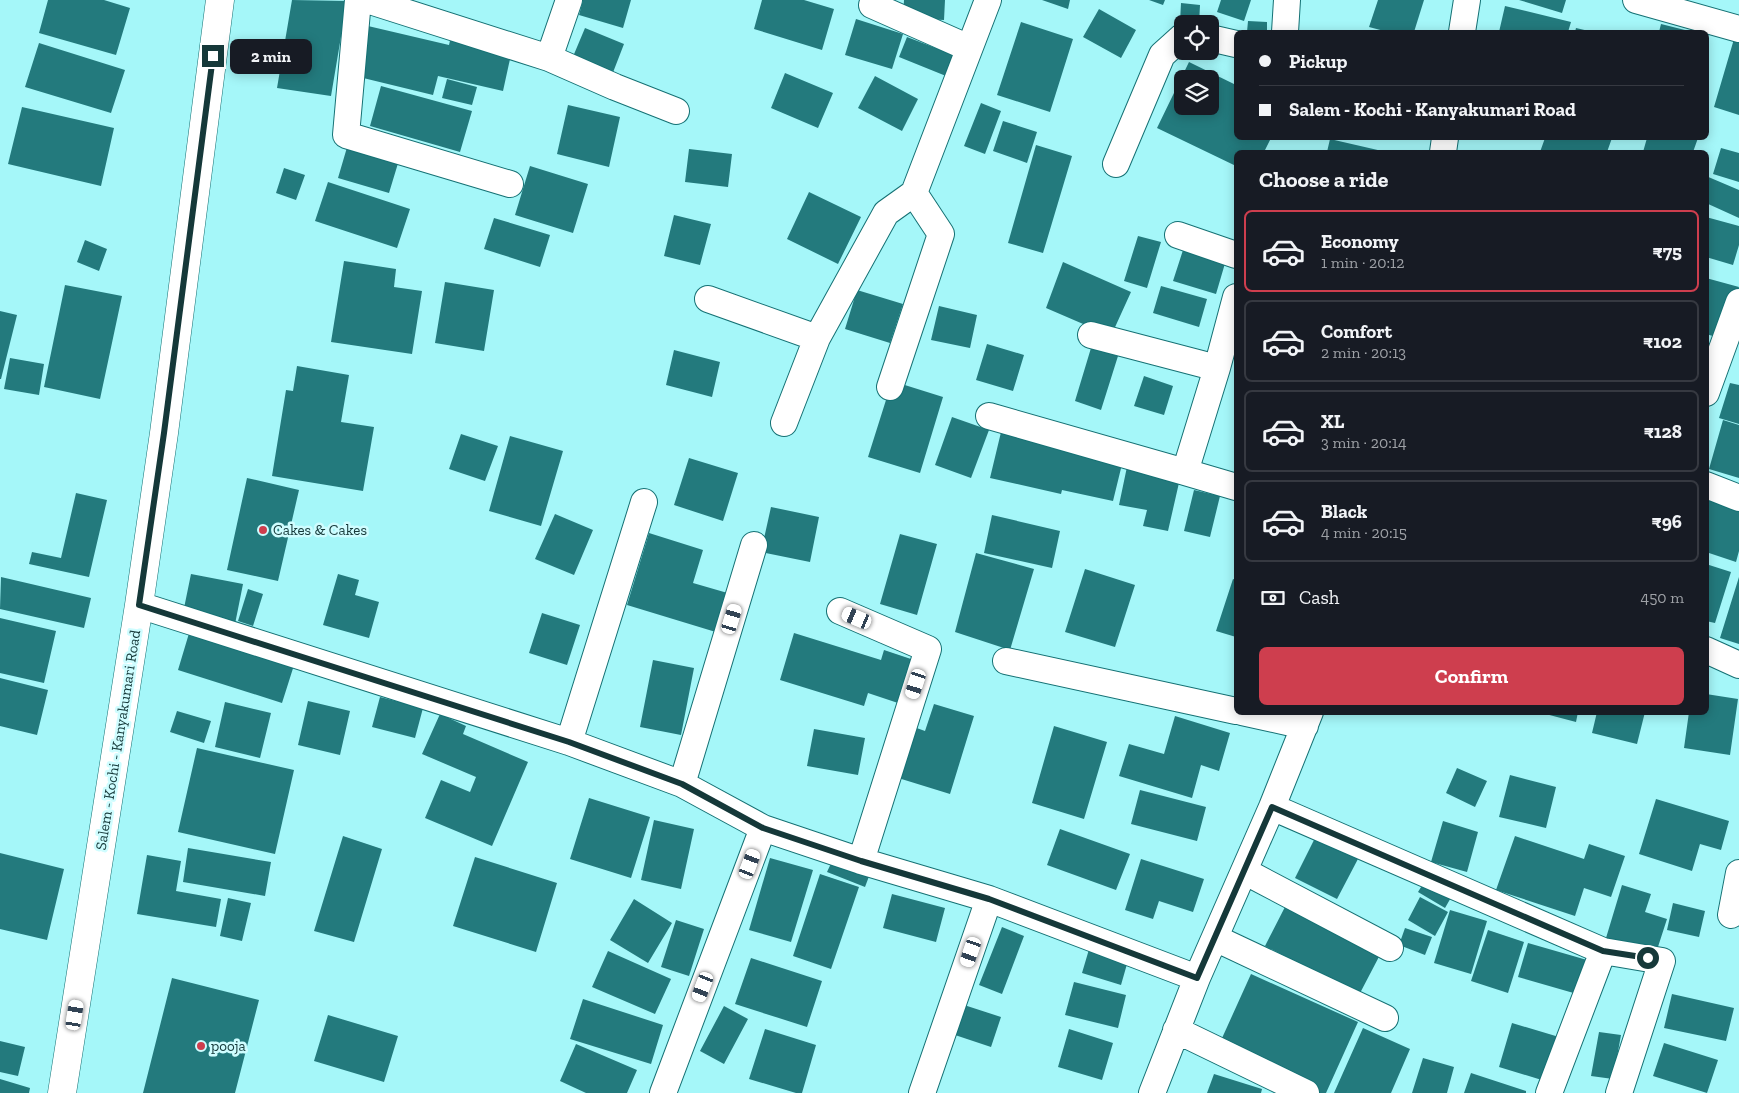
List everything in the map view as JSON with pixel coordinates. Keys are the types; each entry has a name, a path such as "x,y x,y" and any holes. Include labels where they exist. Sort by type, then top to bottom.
{"main road":[{"name":"Salem - Kochi - Kanyakumari Road","path":"62,1093 139,605 164,433 220,0"}],"street":[{"path":"358,0 346,135 510,184"},
{"path":"367,0 549,58 676,111"},
{"path":"549,58 569,0"},
{"path":"784,423 817,338 886,213 914,194 988,0"},
{"path":"1285,30 1287,0"},
{"path":"1462,30 1467,0"},
{"path":"1636,0 1739,29"},
{"path":"872,5 969,48"},
{"path":"1219,40 1234,44"},
{"path":"1116,164 1162,55 1174,44"},
{"path":"890,387 941,234 914,194"},
{"path":"1178,235 1234,255"},
{"path":"708,299 817,338"},
{"path":"1709,385 1739,302"},
{"path":"1185,472 1217,368 1234,304"},
{"path":"1091,335 1217,368"},
{"path":"990,416 1234,486"},
{"path":"1709,486 1739,498"},
{"path":"569,742 644,502"},
{"path":"682,784 754,545"},
{"path":"139,605 569,742 682,784 763,828 861,861 989,899 1197,978"},
{"path":"840,611 928,649 861,861"},
{"path":"1709,651 1739,665"},
{"path":"1006,661 1234,711"},
{"path":"1152,1093 1197,978 1272,807 1307,719 1270,715"},
{"path":"1272,807 1603,951 1662,961 1619,1093"},
{"path":"663,1093 763,828"},
{"path":"1244,871 1390,948"},
{"path":"1731,916 1739,873"},
{"path":"922,1093 989,899"},
{"path":"1215,938 1385,1018"},
{"path":"1549,1093 1603,951"},
{"path":"1176,1030 1306,1093"}],"building":[{"path":"48,0 104,0 130,8 116,55 39,33"},
{"path":"292,0 347,1 331,96 277,88"},
{"path":"583,0 631,0 623,28 579,15"},
{"path":"762,0 804,0 834,9 822,50 754,29"},
{"path":"904,0 945,0 944,20 903,18"},
{"path":"1042,0 1070,0 1068,9"},
{"path":"1149,0 1165,0 1163,5"},
{"path":"1221,0 1251,0 1244,21 1217,12"},
{"path":"1378,0 1424,0 1415,30 1380,30 1369,27"},
{"path":"1519,0 1566,0 1562,13"},
{"path":"1181,3 1200,5 1199,15 1180,15"},
{"path":"1505,6 1571,22 1569,30 1499,30"},
{"path":"1099,9 1136,30 1121,58 1083,37"},
{"path":"856,19 903,34 892,69 845,55"},
{"path":"1248,21 1267,22 1267,30 1247,30"},
{"path":"1021,22 1073,39 1050,112 997,95"},
{"path":"1661,24 1685,30 1660,30"},
{"path":"368,26 449,45 451,36 512,50 503,91 438,76 433,95 355,76"},
{"path":"585,28 624,44 612,75 572,59"},
{"path":"907,37 954,55 946,76 899,57"},
{"path":"1734,39 1739,40 1739,115 1714,107"},
{"path":"39,43 125,70 111,113 25,87"},
{"path":"1189,62 1205,70 1185,70"},
{"path":"785,73 833,93 818,128 771,108"},
{"path":"875,76 918,99 902,131 858,108"},
{"path":"1219,77 1234,84 1234,140 1270,140 1265,150 1234,150 1234,165 1157,128 1174,93 1174,115 1219,115"},
{"path":"447,79 477,87 472,105 442,98"},
{"path":"381,86 472,111 460,152 370,126"},
{"path":"981,103 1001,111 985,154 964,146"},
{"path":"568,105 620,117 609,167 557,154"},
{"path":"22,107 114,128 101,186 8,164"},
{"path":"1003,121 1037,132 1027,163 993,151"},
{"path":"1330,140 1334,140 1378,150 1327,150"},
{"path":"1544,140 1611,140 1608,150 1541,150"},
{"path":"1646,140 1697,140 1694,150 1644,150"},
{"path":"348,144 399,160 389,193 338,178"},
{"path":"1036,145 1072,156 1043,253 1008,243"},
{"path":"1721,148 1739,153 1739,182 1713,174"},
{"path":"689,149 732,154 728,187 685,182"},
{"path":"530,166 588,184 573,233 515,215"},
{"path":"284,168 305,175 296,200 276,193"},
{"path":"1709,177 1739,190 1739,218 1709,204"},
{"path":"328,182 410,209 397,248 315,221"},
{"path":"809,192 861,217 838,264 787,239"},
{"path":"674,215 711,224 700,265 664,256"},
{"path":"494,218 550,235 540,267 484,249"},
{"path":"1709,218 1739,226 1739,245 1733,265 1709,258"},
{"path":"1138,236 1161,242 1147,288 1124,281"},
{"path":"85,240 107,249 99,271 77,262"},
{"path":"1184,247 1226,260 1216,294 1173,281"},
{"path":"344,261 396,269 394,287 422,291 412,354 331,342"},
{"path":"1063,262 1131,292 1111,336 1046,308"},
{"path":"1709,279 1739,287 1723,339 1709,335"},
{"path":"445,282 494,290 484,351 435,343"},
{"path":"65,285 122,296 100,399 44,387"},
{"path":"1161,286 1207,299 1199,327 1153,313"},
{"path":"857,290 903,304 890,343 845,329"},
{"path":"939,306 977,315 970,348 931,340"},
{"path":"0,311 17,315 1,379 0,379"},
{"path":"987,344 1024,355 1013,391 976,380"},
{"path":"1091,348 1118,356 1101,410 1075,401"},
{"path":"674,350 720,362 712,397 666,385"},
{"path":"10,358 44,364 39,395 4,389"},
{"path":"297,366 349,375 341,422 374,427 363,491 272,476 286,390 293,391"},
{"path":"1144,376 1173,386 1164,415 1134,406"},
{"path":"892,381 943,397 920,473 868,457"},
{"path":"1730,383 1739,385 1739,424 1719,418"},
{"path":"952,417 989,430 971,478 935,465"},
{"path":"1723,420 1739,425 1739,478 1709,469"},
{"path":"1002,428 1124,456 1113,501 1062,490 1061,494 990,478"},
{"path":"461,434 498,446 485,481 449,469"},
{"path":"510,436 563,451 541,526 489,511"},
{"path":"689,458 738,473 723,521 674,505"},
{"path":"1128,462 1181,474 1168,531 1143,526 1147,510 1119,505"},
{"name":"Cakes & Cakes","path":"247,478 299,490 278,581 227,570"},
{"path":"1194,490 1220,496 1210,537 1184,531"},
{"path":"76,493 107,500 89,577 29,564 32,552 61,558"},
{"path":"1709,499 1739,508 1739,551 1736,562 1709,553"},
{"path":"771,507 819,517 810,562 761,552"},
{"path":"555,514 593,530 574,575 535,559"},
{"path":"992,515 1060,531 1052,568 984,553"},
{"path":"649,533 703,550 693,583 731,594 719,633 627,605"},
{"path":"900,534 937,544 917,615 880,604"},
{"path":"976,553 1034,569 1010,650 955,632"},
{"path":"1709,565 1731,572 1715,623 1709,622"},
{"path":"1085,569 1135,585 1115,647 1065,632"},
{"path":"191,574 243,584 235,624 183,613"},
{"path":"338,574 359,580 355,595 379,602 369,638 323,625"},
{"path":"1,577 91,598 84,628 0,609"},
{"path":"1739,577 1739,644 1720,638"},
{"path":"1233,579 1234,579 1234,636 1216,631"},
{"path":"248,589 263,594 253,626 238,621"},
{"path":"542,613 580,625 567,665 529,653"},
{"path":"0,618 56,631 44,683 0,673"},
{"path":"190,630 295,662 282,703 178,670"},
{"path":"794,633 881,660 884,650 914,660 901,704 868,693 864,706 780,680"},
{"path":"653,660 694,668 681,735 640,727"},
{"path":"0,678 48,690 37,735 0,726"},
{"path":"1709,694 1738,699 1730,755 1684,748 1689,715 1709,715"},
{"path":"380,697 423,708 415,738 372,727"},
{"path":"308,701 350,711 340,755 298,745"},
{"path":"225,702 271,713 260,758 215,747"},
{"path":"934,704 974,716 950,794 895,777 911,726 925,731"},
{"path":"177,711 211,721 204,743 170,732"},
{"path":"440,714 466,726 463,734 528,762 492,846 425,818 441,780 470,792 476,777 422,754"},
{"path":"1549,715 1577,715 1576,722"},
{"path":"1596,715 1644,715 1637,744 1592,733"},
{"path":"1175,716 1230,733 1219,771 1201,765 1192,798 1119,776 1129,744 1164,754"},
{"path":"1054,726 1107,742 1084,819 1032,803"},
{"path":"814,729 865,738 858,775 807,766"},
{"path":"197,748 294,770 275,854 178,832"},
{"path":"1457,768 1487,781 1475,807 1446,793"},
{"path":"1510,775 1556,787 1546,828 1499,817"},
{"path":"1140,790 1206,807 1197,841 1131,824"},
{"path":"589,798 650,817 631,878 570,859"},
{"path":"1656,799 1729,821 1721,850 1700,844 1692,871 1639,854"},
{"path":"654,820 694,829 681,889 641,880"},
{"path":"1443,821 1478,832 1467,872 1431,862"},
{"path":"1060,829 1130,854 1116,890 1047,865"},
{"path":"1317,834 1359,857 1337,899 1295,878"},
{"path":"343,836 382,849 354,942 314,931"},
{"path":"1515,836 1584,859 1589,844 1625,856 1611,897 1584,888 1575,916 1496,890"},
{"path":"188,848 271,862 265,896 183,882"},
{"path":"0,853 64,869 47,940 0,929"},
{"path":"147,855 181,861 176,891 221,899 216,927 137,914"},
{"path":"475,857 557,883 536,952 453,926"},
{"path":"834,857 871,871 865,887 827,872"},
{"path":"770,858 813,870 791,942 749,930"},
{"path":"1141,859 1204,879 1193,912 1159,901 1153,919 1125,910"},
{"path":"820,874 859,887 831,969 793,956"},
{"path":"1426,879 1453,894 1445,908 1418,892"},
{"path":"1622,885 1651,894 1645,912 1667,919 1656,953 1606,938"},
{"path":"892,894 945,908 936,942 883,928"},
{"path":"1420,897 1448,912 1435,936 1408,920"},
{"path":"228,898 251,903 242,941 220,936"},
{"path":"634,899 672,923 648,963 610,940"},
{"path":"1287,903 1382,951 1359,995 1265,946"},
{"path":"1673,903 1705,911 1699,937 1667,930"},
{"path":"1450,910 1487,921 1471,974 1434,963"},
{"path":"676,920 704,929 689,976 661,967"},
{"path":"1002,927 1024,936 1002,994 979,985"},
{"path":"1405,928 1432,937 1425,955 1399,945"},
{"path":"1488,930 1524,942 1508,993 1471,981"},
{"path":"1528,943 1587,960 1577,994 1518,977"},
{"path":"1090,946 1129,957 1121,985 1082,973"},
{"path":"608,951 671,979 655,1014 592,987"},
{"path":"751,958 822,981 807,1027 735,1004"},
{"path":"1251,974 1358,1022 1326,1093 1318,1093 1218,1047"},
{"name":"pooja","path":"172,978 259,1000 235,1093 143,1093"},
{"path":"1074,982 1126,995 1118,1028 1065,1015"},
{"path":"1672,994 1734,1008 1726,1041 1664,1028"},
{"path":"583,999 663,1025 651,1064 570,1039"},
{"path":"961,1004 1001,1017 991,1047 952,1034"},
{"path":"724,1006 748,1019 724,1064 700,1051"},
{"path":"328,1015 398,1036 384,1082 314,1061"},
{"path":"1512,1023 1559,1037 1545,1081 1499,1067"},
{"path":"1363,1028 1410,1049 1391,1093 1334,1093"},
{"path":"765,1029 816,1045 802,1093 796,1093 749,1079"},
{"path":"1069,1029 1113,1043 1102,1080 1058,1067"},
{"path":"1599,1032 1621,1035 1613,1079 1591,1076"},
{"path":"0,1041 25,1047 18,1076 0,1072"},
{"path":"1664,1043 1718,1060 1707,1093 1653,1076"},
{"path":"576,1044 637,1070 627,1093 586,1093 560,1081"},
{"path":"1423,1058 1454,1067 1447,1093 1412,1093"},
{"path":"1471,1073 1526,1091 1526,1093 1464,1093"},
{"path":"1214,1074 1262,1089 1261,1093 1207,1093"},
{"path":"0,1079 30,1088 29,1093 0,1093"}],"place":[{"name":"Cakes & Cakes","path":"263,530"},
{"name":"pooja","path":"201,1046"}],"route":[{"path":"213,56 164,433 139,605 569,742 682,784 763,828 861,861 989,899 1197,978 1272,807 1603,951 1648,958"}]}
